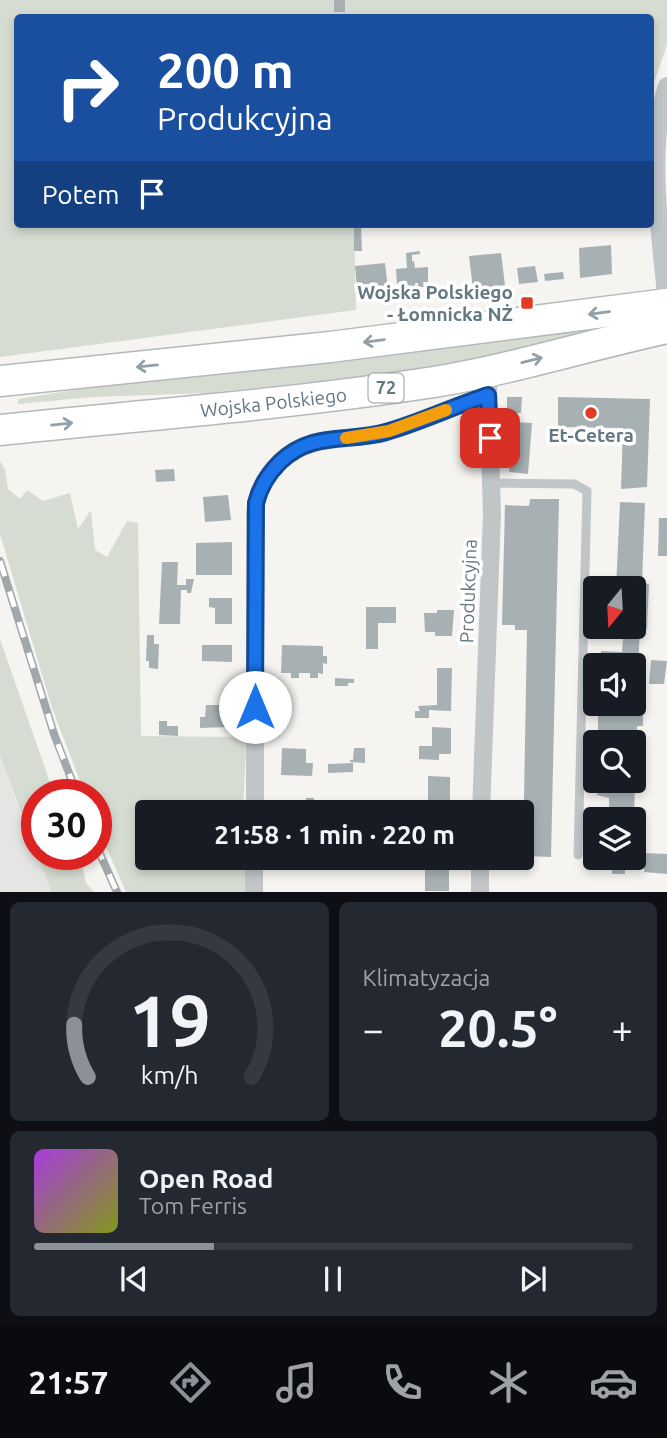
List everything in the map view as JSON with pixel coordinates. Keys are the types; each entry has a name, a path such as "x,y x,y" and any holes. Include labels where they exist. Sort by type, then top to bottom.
{"main road":[{"path":"9,380 330,347 667,304"},
{"name":"Wojska Polskiego","path":"11,429 433,382 488,383 667,328"}],"street":[{"path":"667,86 661,106 657,145 659,222 667,304"},
{"path":"255,800 255,513 262,484 285,457 309,443 389,431 488,383"},
{"name":"Produkcyjna","path":"481,800 492,514 488,383"},
{"path":"254,870 254,892"},
{"path":"480,870 480,892"}],"lane":[{"path":"491,483 574,484 587,491 578,855"}],"shaded area":[{"path":"0,0 667,0 667,45 654,82 654,14 14,14 14,228 354,228 356,310 0,357"},
{"path":"613,320 615,331 425,370 208,393 93,397 18,404 18,399 125,382"},
{"path":"0,461 5,469 8,489 20,499 27,490 43,501 70,493 78,529 91,510 95,550 107,557 127,521 138,523 141,736 244,737 246,747 244,800 135,800 135,870 247,870 246,892 126,892 112,860 112,779 79,779 52,708 0,534"},
{"path":"0,639 49,779 21,779 21,812 0,756"},
{"path":"0,756 21,814 21,870 43,870 51,892 0,892"},
{"path":"43,870 83,870 86,883 94,892 51,892"}],"building":[{"path":"334,0 345,0 345,12 334,12"},
{"path":"354,228 361,228 362,251 354,251"},
{"path":"611,245 612,274 580,278 579,248"},
{"path":"420,251 420,254 412,255 412,261 415,268 428,267 428,282 423,282 424,287 418,287 418,283 415,283 415,288 404,288 404,283 397,284 396,269 407,268 406,253"},
{"path":"501,253 505,285 473,289 469,256"},
{"path":"385,263 389,297 358,300 355,266"},
{"path":"535,266 538,282 519,284 517,268"},
{"path":"563,272 564,279 545,281 544,274"},
{"path":"507,397 522,397 521,413 507,413"},
{"path":"558,397 650,399 647,487 621,489 623,428 558,427"},
{"path":"512,422 532,423 528,474 509,472"},
{"path":"174,469 175,481 156,482 155,470"},
{"path":"228,495 231,520 205,522 203,497"},
{"path":"530,499 559,499 551,857 534,856 534,800 524,800 527,630 515,630 515,625 502,625 505,505 529,506"},
{"path":"620,502 645,503 642,576 617,576"},
{"path":"659,518 667,518 667,556 658,556"},
{"path":"232,542 232,575 196,575 196,543"},
{"path":"162,562 178,562 177,585 186,585 186,579 194,579 191,593 181,590 180,624 159,624"},
{"path":"646,584 649,584 646,629"},
{"path":"209,598 232,598 232,624 215,624 215,608 209,607"},
{"path":"366,607 396,607 396,623 378,623 378,649 366,649"},
{"path":"437,610 454,610 452,636 435,636 435,632 425,632 424,613 437,613"},
{"path":"147,635 154,635 154,644 159,644 158,669 149,668 149,661 146,661"},
{"path":"623,639 639,639 639,653 601,651 622,652"},
{"path":"202,645 232,645 232,662 202,661"},
{"path":"282,645 323,646 323,656 327,656 327,664 323,663 323,674 318,673 318,678 310,678 310,673 299,673 299,678 291,678 291,673 281,673"},
{"path":"651,660 667,661 664,684 649,684"},
{"path":"437,668 452,668 451,711 429,710 429,718 415,718 415,711 420,711 418,706 437,705"},
{"path":"335,678 354,679 354,683 335,686"},
{"path":"206,705 229,705 229,727 200,728 200,717 205,717"},
{"path":"598,716 643,716 643,726 637,726 637,730 598,730"},
{"path":"159,721 167,721 167,726 178,726 178,736 159,735"},
{"path":"432,727 451,728 451,754 439,754 439,760 419,759 419,746 432,746"},
{"path":"282,748 306,749 306,763 313,763 312,776 281,775"},
{"path":"354,748 365,748 365,763 350,762 353,760"},
{"path":"353,763 353,772 328,773 328,764"},
{"path":"428,776 450,777 450,800 428,800"},
{"path":"635,793 634,807 609,807 609,798 597,795"},
{"path":"646,853 667,854 667,874 644,872"},
{"path":"425,870 449,870 449,891 425,891"},
{"path":"612,870 625,870 625,874 612,874"}],"railway":[{"path":"0,561 54,734 71,779"},
{"path":"107,870 117,892"}],"slow traffic":[{"path":"346,438 389,431 446,410"}],"place":[{"name":"Wojska Polskiego - Łomnicka NŻ","path":"527,303"},
{"name":"Et-Cetera","path":"591,413"}],"route":[{"path":"255,707 256,503 259,490 268,475 285,457 309,443 389,431 488,395 490,438"}]}
